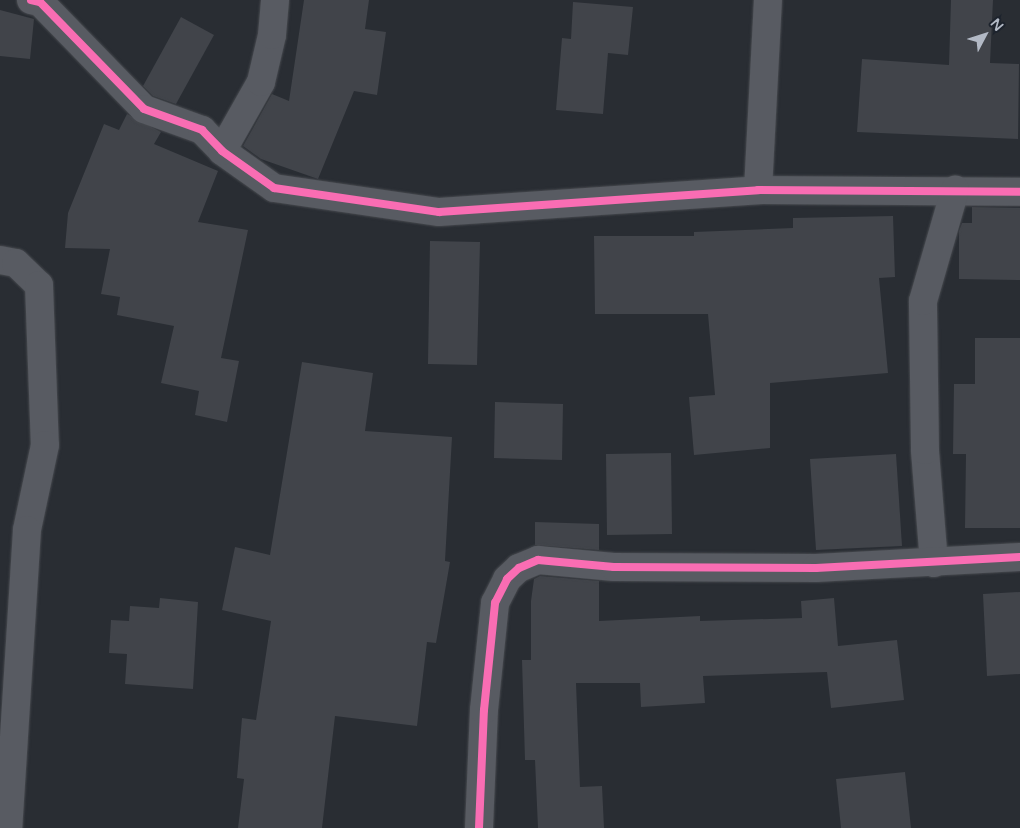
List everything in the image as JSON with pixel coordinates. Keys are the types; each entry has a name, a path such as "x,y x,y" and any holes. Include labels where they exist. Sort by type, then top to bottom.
{"street":[{"path":"31,0 40,2 144,110 202,130 222,151 274,188 439,212 758,190 955,190 1020,192"},
{"path":"222,151 260,82 272,35 275,0"},
{"path":"758,190 768,0"},
{"path":"934,563 925,450 922,301 955,190"},
{"path":"0,260 16,263 39,285 45,445 26,530 8,828"},
{"path":"479,828 484,710 495,603 507,579 519,568 538,560 614,567 934,563 1020,557"}],"building":[{"path":"304,0 369,0 365,29 386,32 377,95 354,91 318,179 261,159 243,146 272,94 289,101"},
{"path":"951,0 993,0 990,63 1019,64 1018,139 857,132 862,59 949,65"},
{"path":"573,2 633,7 628,55 608,53 603,114 556,110 562,38 571,39"},
{"path":"0,10 34,19 30,59 0,56"},
{"path":"181,17 214,35 176,104 153,96 143,86"},
{"path":"127,114 161,132 154,144 218,171 198,222 248,230 221,358 239,361 227,422 195,415 199,391 161,383 174,326 117,315 120,297 101,294 110,249 65,248 68,213 104,124 119,130"},
{"path":"972,207 1020,208 1020,280 959,279 959,231 962,223 972,223"},
{"path":"893,216 895,277 879,278 888,373 770,383 770,448 694,455 689,397 715,395 708,314 595,314 594,236 694,236 694,232 793,228 793,218"},
{"path":"430,241 480,242 477,365 428,364"},
{"path":"975,338 1020,338 1020,528 965,528 966,454 953,454 954,384 975,384"},
{"path":"302,362 373,373 365,431 452,437 445,561 450,562 436,643 427,642 417,726 335,716 322,828 238,828 244,779 237,778 242,718 256,720 271,621 222,610 235,547 270,555"},
{"path":"495,402 563,404 562,460 494,458"},
{"path":"671,453 672,534 607,535 606,454"},
{"path":"896,454 902,546 816,550 810,459"},
{"path":"535,522 599,524 599,550 535,545"},
{"path":"540,576 599,581 599,621 700,616 700,621 802,618 801,601 834,598 838,646 897,640 904,700 831,708 827,672 703,676 705,703 641,707 640,683 576,683 580,787 602,786 604,828 538,828 535,760 525,760 522,660 531,660 531,601 534,579"},
{"path":"1020,592 1020,674 987,676 983,594"},
{"path":"160,598 198,602 193,689 125,684 127,654 109,653 111,620 129,621 130,606 159,608"},
{"path":"905,772 911,828 841,828 836,779"}],"cycle path":[{"path":"31,0 40,2 144,109 202,130 222,151 274,188 439,212 758,190 1020,192"},
{"path":"479,828 484,710 495,603 507,579 519,568 538,560 614,567 816,568 1020,557"}]}
